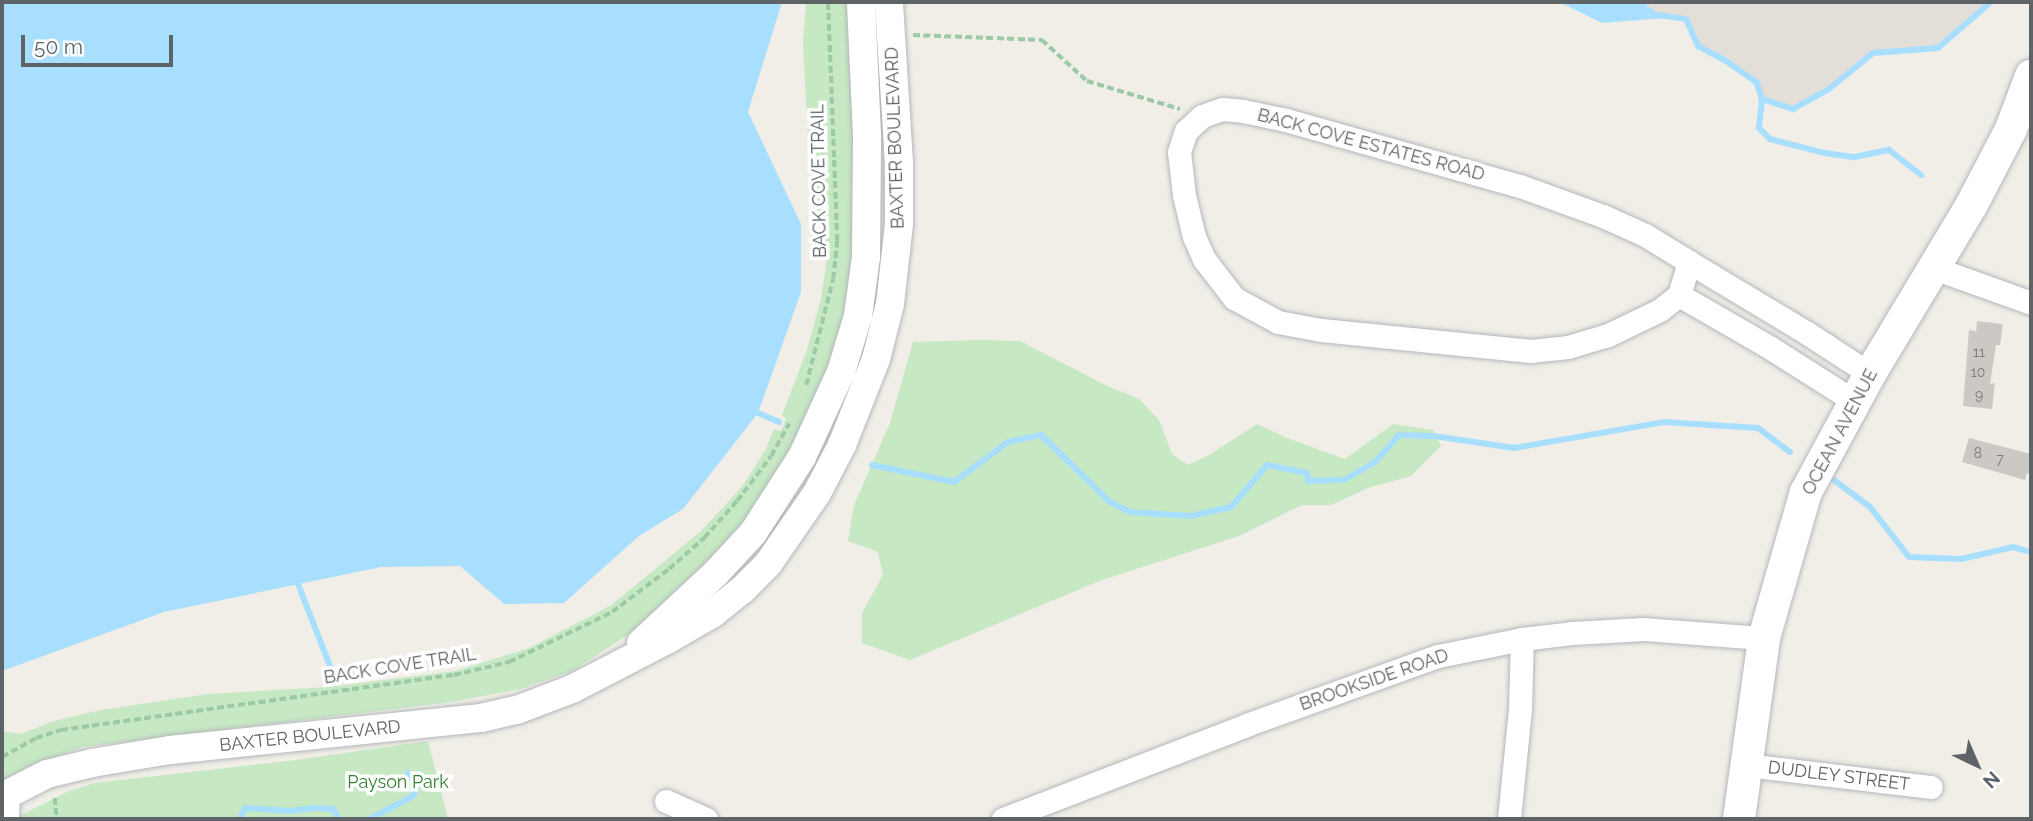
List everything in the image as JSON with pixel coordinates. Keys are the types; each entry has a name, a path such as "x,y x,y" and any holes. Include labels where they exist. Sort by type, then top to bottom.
{"main road":[{"name":"OCEAN AVENUE","path":"1740,819 1764,638 1789,544 1807,492 1854,401 1971,206 2011,130 2031,76"}],"street":[{"name":"BAXTER BOULEVARD","path":"616,665 716,573 753,533 802,457 841,372 858,316 866,257 867,135 861,2"},
{"name":"BAXTER BOULEVARD","path":"6,803 47,774 105,761 170,750 481,718 547,700 712,614 768,564 817,493 852,421 876,359 896,264 899,163 889,2"},
{"name":"BACK COVE ESTATES ROAD","path":"1202,116 1222,109 1286,120 1507,182 1603,216 1689,262 1870,374"},
{"path":"1202,116 1186,131 1180,152 1184,195 1194,237 1217,279 1234,298 1278,322 1321,330 1531,351 1569,347 1608,335 1642,320 1679,295 1689,262"},
{"path":"1934,268 2031,303"},
{"path":"1679,295 1769,347 1854,401"},
{"name":"BROOKSIDE ROAD","path":"1003,819 1402,666 1522,639 1643,629 1764,638"},
{"path":"1509,819 1520,709 1522,639"},
{"name":"DUDLEY STREET","path":"1746,765 1931,787"},
{"path":"666,801 706,819"}],"path":[{"name":"BACK COVE TRAIL","path":"805,388 833,279 836,241 828,2"},
{"path":"891,34 1042,40 1087,81 1202,116"},
{"name":"BACK COVE TRAIL","path":"2,757 36,738 61,730 454,675 509,662 612,612 668,569 704,538 737,501 771,456 789,423"},
{"path":"55,798 57,819"}],"shaded area":[{"path":"1642,2 1991,2 1938,48 1873,53 1829,89 1793,109 1762,99 1757,83 1726,61 1698,46 1686,19 1665,18"}],"green space":[{"path":"806,2 857,2 853,319 751,533 669,608 572,671 520,689 451,702 83,747 29,766 2,781 2,731 21,734 54,721 101,710 208,694 328,687 455,671 529,648 610,606 700,532 742,487 766,449 774,429 781,431 786,419 782,415 807,350 821,299 828,251 818,213 808,141 803,43"},
{"path":"1020,341 1105,385 1139,399 1159,420 1172,454 1188,465 1209,455 1257,424 1345,459 1393,424 1433,430 1441,446 1411,476 1368,488 1331,505 1302,505 1239,536 1102,580 910,660 862,643 862,613 883,575 878,552 848,541 854,505 890,423 913,342"},
{"name":"Payson Park","path":"428,741 448,819 13,819 69,791 95,783 296,760"}],"water":[{"path":"2,2 782,2 748,112 801,224 801,292 758,413 683,509 639,536 564,603 504,604 460,566 381,567 164,612 2,671"},
{"path":"1559,2 1642,2 1665,18 1602,23"}],"building":[{"path":"1977,321 2003,324 2000,345 1996,345 1990,384 1995,383 1992,409 1963,406 1969,330 1976,331"},
{"path":"1969,438 2031,454 2031,474 2027,473 2025,480 1962,462"}],"waterway":[{"path":"1762,99 1793,109 1829,89 1873,53 1938,48 1991,2"},
{"path":"1658,15 1686,19 1698,46 1726,61 1757,83 1762,99 1759,128 1770,139 1825,153 1855,157 1889,150 1921,175"},
{"path":"758,413 779,422"},
{"path":"872,465 954,482 1008,442 1041,435 1110,502 1130,512 1191,516 1231,507 1267,465 1307,473 1308,481 1344,480 1374,463 1399,435 1434,436 1514,448 1664,422 1758,428 1790,452"},
{"path":"1834,480 1870,507 1909,557 1961,559 2013,547 2031,552"},
{"path":"298,584 332,671"},
{"path":"370,819 413,796 417,786 408,773"},
{"path":"240,819 245,808 289,811 333,809 339,819"}]}
